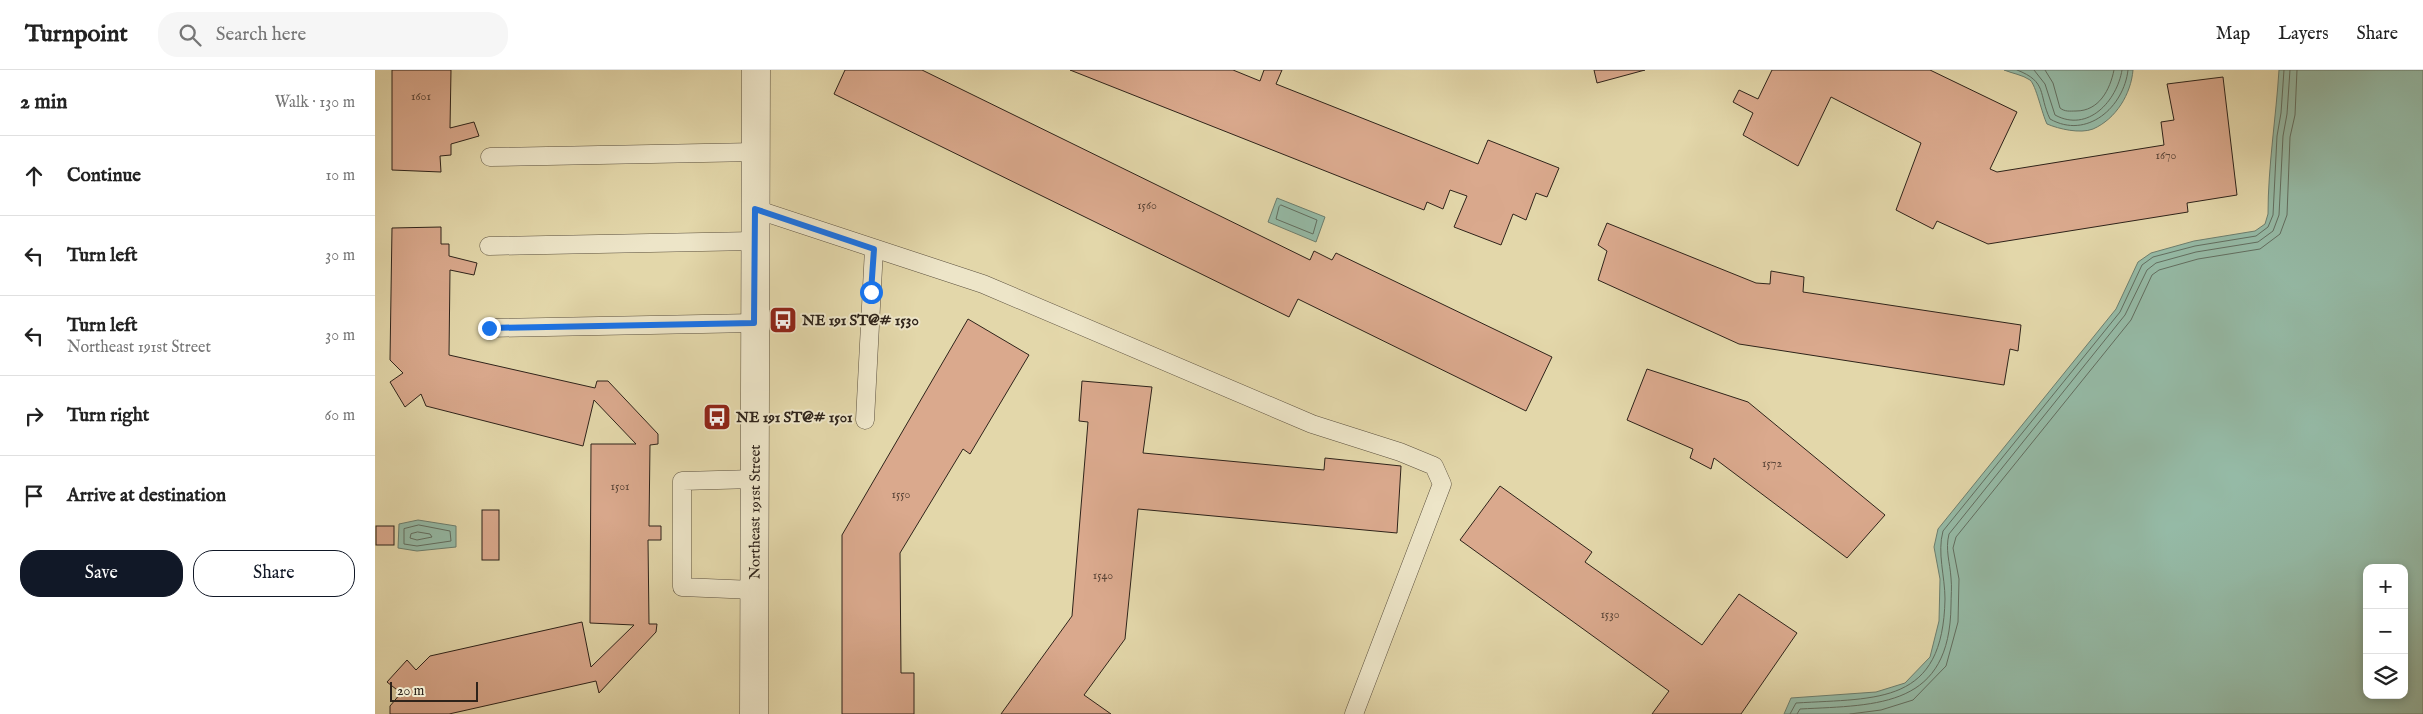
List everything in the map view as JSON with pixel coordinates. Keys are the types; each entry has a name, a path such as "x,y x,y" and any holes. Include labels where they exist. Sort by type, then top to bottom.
{"street":[{"name":"Northeast 191st Street","path":"754,714 756,70"}],"lane":[{"path":"490,157 756,152"},
{"path":"755,209 983,284 1312,424 1434,466 1443,484 1354,714"},
{"path":"489,246 755,241"},
{"path":"865,420 874,249"},
{"path":"489,328 754,323"},
{"path":"754,479 682,481 682,587 754,590"}],"water":[{"path":"2004,70 2133,70 2126,97 2109,119 2093,129 2076,131 2047,124 2030,80"},
{"path":"2279,70 2423,70 2423,714 1784,714 1791,698 1876,692 1905,683 1930,657 1939,621 1940,579 1934,547 1938,529 2116,309 2138,262 2151,253 2194,241 2255,231 2265,224 2268,214 2269,178"},
{"path":"1277,198 1325,217 1316,242 1268,222"},
{"path":"418,520 456,526 456,547 417,551 398,548 399,524"}],"building":[{"path":"392,70 451,70 450,128 474,122 479,136 451,144 451,155 440,156 441,172 392,170"},
{"path":"845,70 922,70 1310,260 1314,251 1332,260 1336,253 1552,357 1526,411 1298,299 1289,317 834,94"},
{"path":"1070,70 1233,70 1260,81 1264,70 1282,70 1276,84 1478,164 1488,140 1559,168 1547,197 1536,193 1526,220 1513,214 1501,245 1454,227 1467,196 1450,190 1443,209 1427,202 1424,210"},
{"path":"1594,70 1645,70 1597,83"},
{"path":"1772,70 1930,70 2017,112 1990,169 1997,172 2164,145 2161,122 2174,120 2167,84 2223,77 2237,195 2187,203 2188,212 1988,244 1937,221 1933,229 1896,210 1921,143 1831,97 1798,166 1743,135 1753,113 1733,102 1739,90 1758,99"},
{"path":"1607,223 1756,283 1770,284 1771,271 1804,277 1803,292 2021,325 2018,351 2010,349 2004,385 1739,344 1598,280 1607,251 1598,245"},
{"path":"441,227 441,244 449,244 449,256 477,263 474,275 450,270 449,355 595,388 597,381 608,381 658,434 658,444 650,445 649,526 661,526 661,540 648,540 649,624 657,624 656,632 599,693 596,681 449,714 390,714 390,706 401,693 387,682 407,660 416,670 430,656 582,622 591,667 634,625 590,623 591,444 636,444 594,400 583,446 426,406 421,394 405,407 390,382 403,373 390,360 392,228"},
{"path":"968,319 1029,355 970,454 963,449 900,553 901,673 914,673 914,714 842,714 842,535"},
{"path":"1647,369 1748,402 1885,515 1847,558 1714,458 1711,469 1690,458 1693,449 1627,420"},
{"path":"1082,381 1152,387 1143,453 1324,470 1325,458 1401,466 1397,533 1138,509 1125,639 1084,695 1111,714 1001,714 1072,616 1088,422 1079,421"},
{"path":"1500,486 1592,552 1585,562 1702,645 1739,594 1797,633 1741,714 1652,714 1669,691 1460,540"},
{"path":"482,510 499,510 499,560 482,560"},
{"path":"376,526 394,526 394,545 376,545"}],"place":[{"name":"NE 191 ST@# 1530","path":"783,320"},
{"name":"NE 191 ST@# 1501","path":"717,417"}],"route":[{"path":"489,328 754,323 755,209 874,249 871,292"}]}
